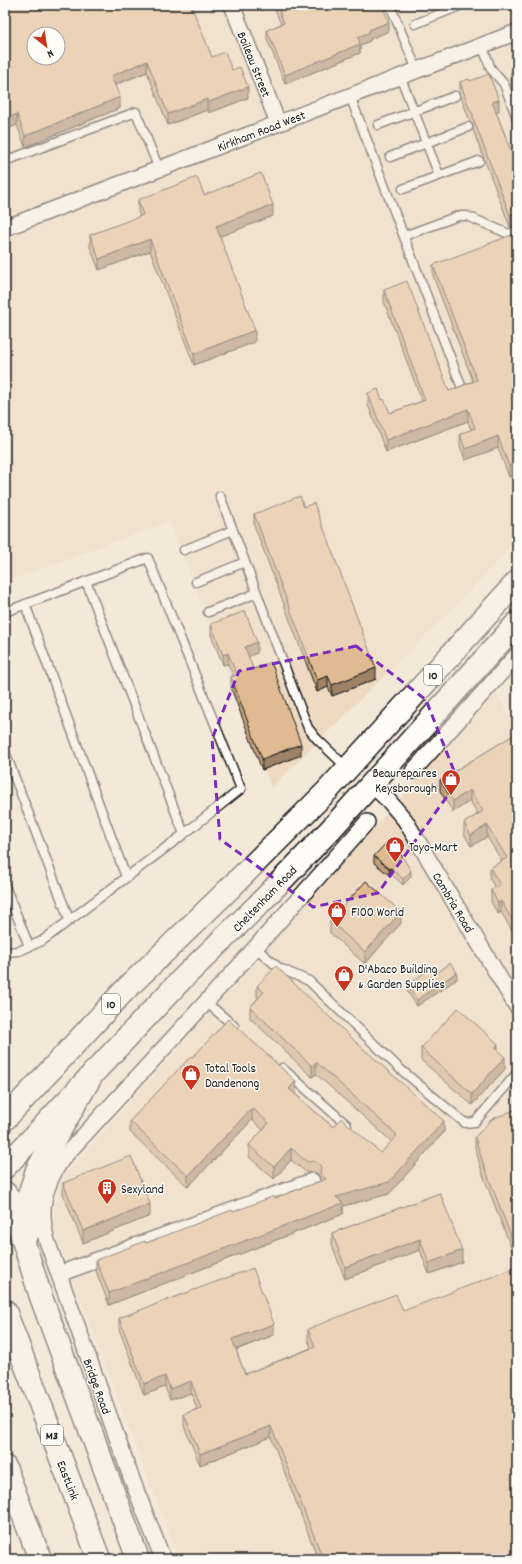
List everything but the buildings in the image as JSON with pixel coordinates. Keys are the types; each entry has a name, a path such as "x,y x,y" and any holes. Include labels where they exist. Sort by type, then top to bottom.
{"main road":[{"name":"10","path":"5,1119 124,991 328,790 517,582"},
{"name":"Cheltenham Road","path":"5,1167 181,980 257,906 331,829 517,623"},
{"path":"348,768 371,784"},
{"path":"41,1297 28,1233 27,1208 29,1195 37,1170 93,1073"},
{"path":"5,1193 11,1202 41,1297 138,1559"},
{"name":"EastLink","path":"5,1311 99,1559"},
{"path":"5,1467 40,1559"}],"street":[{"name":"Boileau Street","path":"232,5 278,123"},
{"name":"Kirkham Road West","path":"6,226 517,32"},
{"path":"413,770 517,655"},
{"path":"430,719 441,718 453,722 458,720"},
{"name":"Cambria Road","path":"371,784 388,800 405,820 517,1006"},
{"name":"Cheltenham Road","path":"42,1210 45,1192 53,1172 62,1159 256,948 367,822"},
{"path":"331,829 331,863"},
{"path":"59,1130 96,1122"},
{"path":"59,1274 312,1182"},
{"name":"Bridge Road","path":"42,1210 44,1232 131,1477 163,1559"}],"lane":[{"path":"390,5 417,70"},
{"path":"415,24 462,5"},
{"path":"482,45 491,69 504,84 517,118"},
{"path":"400,76 439,175"},
{"path":"350,96 462,388"},
{"path":"378,125 414,110 455,96"},
{"path":"5,161 136,112 159,169"},
{"path":"390,157 468,127"},
{"path":"403,189 479,161"},
{"path":"404,236 458,216 467,216 509,234 517,231"},
{"path":"220,496 309,730 319,742 348,768"},
{"path":"184,550 233,530"},
{"path":"5,612 148,558 242,789 42,941 18,952 5,952"},
{"path":"196,582 245,562"},
{"path":"86,581 184,834"},
{"path":"208,612 257,593"},
{"path":"25,604 126,877"},
{"path":"5,752 69,919"},
{"path":"5,886 29,946"},
{"path":"256,948 280,968 309,981 399,1068 465,1123 475,1122 517,1073"},
{"path":"206,1002 242,1033"},
{"path":"278,1065 356,1133"}],"highlighted area":[{"path":"356,646 426,700 458,781 378,893 313,907 220,839 212,739 239,671"}],"shaded area":[{"path":"5,5 517,5 517,539 458,603 271,788 170,521 5,582"},
{"path":"495,692 517,729 517,1559 179,1559 52,1225 60,1181"}],"place":[{"name":"Beaurepaires Keysborough","path":"451,796"},
{"name":"Toyo-Mart","path":"395,863"},
{"name":"F100 World","path":"337,928"},
{"name":"D'Abaco Building & Garden Supplies","path":"344,992"},
{"name":"Total Tools Dandenong","path":"191,1091"},
{"name":"Sexyland","path":"107,1205"}]}
